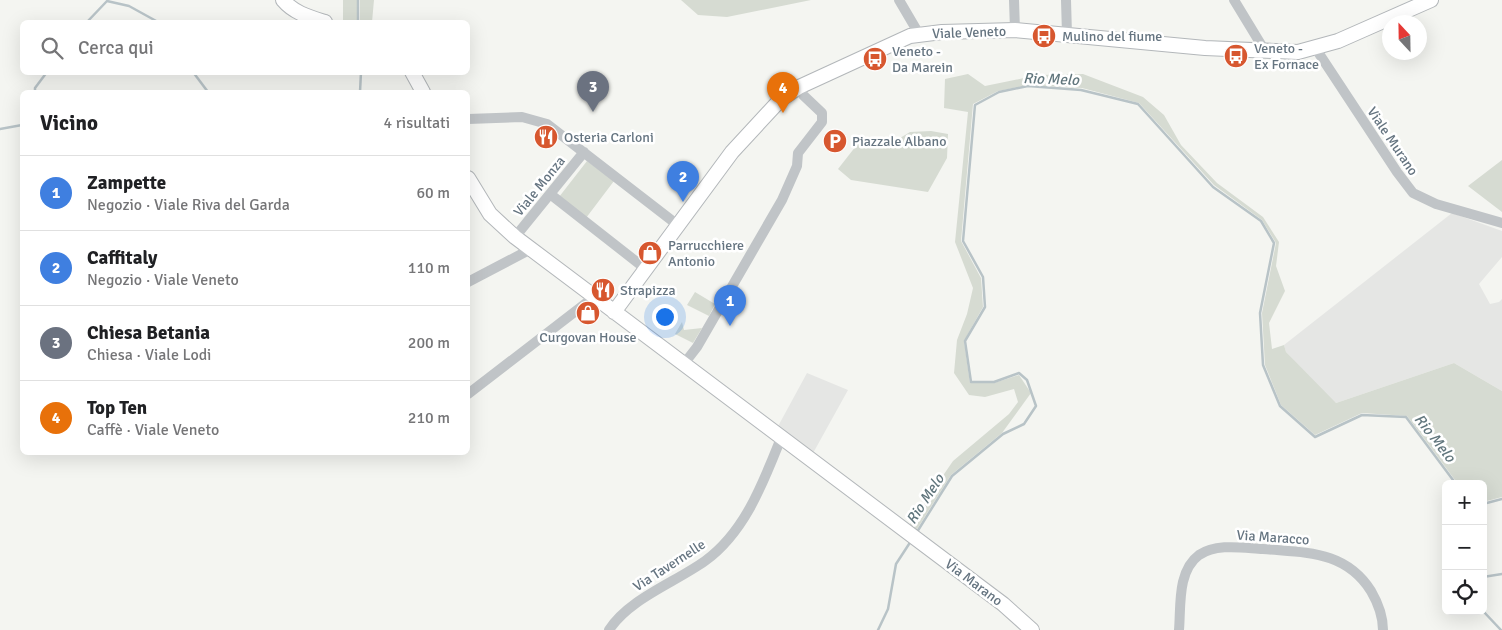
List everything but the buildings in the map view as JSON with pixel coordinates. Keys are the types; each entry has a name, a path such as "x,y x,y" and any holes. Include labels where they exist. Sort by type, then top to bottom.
{"main road":[{"path":"283,0 290,8 319,20"},
{"name":"Viale Veneto","path":"614,312 647,270 732,152 764,115 781,99 799,87 919,34 1015,30 1205,48 1290,52 1316,49 1389,20 1431,0"},
{"path":"414,75 422,90"},
{"name":"Via Marano","path":"470,181 490,214 515,237 1023,619 1032,630"}],"street":[{"path":"899,0 919,34"},
{"path":"1014,0 1015,30"},
{"path":"1066,0 1067,34"},
{"path":"1234,0 1265,51"},
{"name":"Viale Murano","path":"1316,49 1397,172 1413,193 1436,204 1502,223"},
{"path":"684,365 697,347 782,200 792,180 802,146 822,122 822,113 803,96 799,87"},
{"path":"470,119 531,118 556,130 679,226"},
{"name":"Viale Monza","path":"515,237 584,152"},
{"path":"550,194 647,270"},
{"path":"470,281 531,249"},
{"path":"470,392 594,297"},
{"name":"Via Tavernelle","path":"609,630 629,606 667,586 706,560 731,536 758,495 781,438"},
{"name":"Via Maracco","path":"1179,630 1182,583 1189,568 1199,556 1216,549 1234,547 1317,554 1347,565 1358,575 1374,596 1383,617 1383,630"}],"shaded area":[{"path":"343,0 357,0 357,20 343,20"},
{"path":"360,0 374,0 372,20 360,20"},
{"path":"681,0 811,0 727,17 698,15"},
{"path":"968,74 985,86 1039,75 1083,74 1143,97 1164,115 1181,145 1217,183 1263,217 1279,242 1276,266 1285,291 1269,323 1272,349 1284,345 1286,352 1336,403 1454,363 1502,391 1502,497 1487,501 1487,480 1455,480 1407,416 1362,413 1315,435 1281,405 1265,365 1262,313 1276,243 1262,220 1214,185 1139,103 1082,88 1028,85 998,91 973,104 961,241 981,278 983,307 964,341 970,383 994,383 1019,375 1031,393 1002,433 951,475 914,534 907,528 953,461 1009,414 1018,402 1014,389 985,397 969,395 954,373 957,340 967,314 973,288 955,242 968,112 944,108 945,79"},
{"path":"931,131 948,134 947,158 928,192 851,180 838,169 863,137 900,138 910,132"},
{"path":"1502,160 1502,212 1468,186"},
{"path":"587,161 614,181 586,218 559,197"},
{"path":"1452,213 1502,231 1502,257 1479,284 1490,304 1499,302 1502,299 1502,391 1454,363 1336,403 1331,401 1286,352 1284,345"},
{"path":"695,292 715,304 709,316 687,305"},
{"path":"682,322 684,330 702,328 693,343 675,334"},
{"path":"807,373 848,390 812,455 776,430"}],"waterway":[{"path":"358,0 358,20"},
{"path":"89,20 107,1 129,6 154,20"},
{"path":"35,90 45,75"},
{"path":"195,75 206,90"},
{"path":"360,90 361,75"},
{"name":"Rio Melo","path":"917,532 952,476 1003,434 1024,424 1036,406 1027,380 1019,373 994,382 971,382 965,341 985,307 983,277 963,241 975,105 999,92 1028,86 1081,90 1138,104 1213,187 1261,221 1274,243 1260,313 1263,365 1280,406 1315,437 1362,415 1406,417 1453,480"},
{"path":"0,129 20,125"},
{"name":"Rio Melo","path":"1487,503 1502,499"},
{"name":"Rio Melo","path":"878,630 888,609 896,564 911,541"},
{"path":"1487,576 1502,574"},
{"path":"1487,615 1501,630"}],"place":[{"name":"Mulino del fiume","path":"1044,36"},
{"name":"Veneto - Ex Fornace","path":"1236,56"},
{"name":"Veneto - Da Marein","path":"875,59"},
{"name":"Chiesa Betania","path":"593,112"},
{"name":"Top Ten","path":"783,113"},
{"name":"Osteria Carloni","path":"546,137"},
{"name":"Piazzale Albano","path":"835,141"},
{"name":"Caffitaly","path":"683,202"},
{"name":"Parrucchiere Antonio","path":"650,253"},
{"name":"Strapizza","path":"603,290"},
{"name":"Curgovan House","path":"588,313"},
{"name":"Zampette","path":"730,326"}]}
